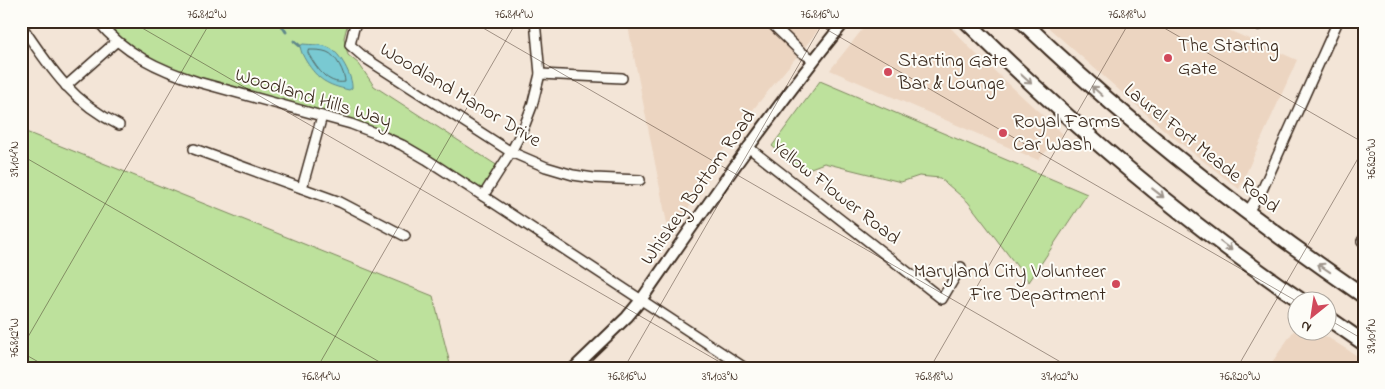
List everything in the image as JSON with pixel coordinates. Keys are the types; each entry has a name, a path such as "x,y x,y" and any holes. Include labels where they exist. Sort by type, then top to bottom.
{"main road":[{"path":"966,21 1008,63 1151,188 1226,247 1289,292"},
{"name":"Laurel Fort Meade Road","path":"1022,21 1100,94 1173,156 1306,257 1364,296"},
{"path":"1338,325 1364,343"}],"street":[{"name":"Woodland Hills Way","path":"98,21 117,41 134,54 176,75 351,124 402,145 745,368"},
{"name":"Woodland Manor Drive","path":"359,21 354,28 350,45 365,58 511,152 546,167 573,174 594,178 640,180"},
{"path":"483,196 511,152 532,106 540,74 536,21"},
{"path":"769,21 801,52 814,60"},
{"name":"Whiskey Bottom Road","path":"574,368 627,317 641,300 748,146 845,21"},
{"path":"1247,213 1263,188 1338,21"},
{"path":"21,25 54,74 89,108 119,125"},
{"path":"66,86 117,41"},
{"path":"540,74 622,78"},
{"path":"302,188 322,116"},
{"name":"Yellow Flower Road","path":"748,146 942,299 962,267"},
{"path":"194,149 340,202 405,236"}],"shaded area":[{"path":"627,21 826,21 733,134 670,239"},
{"path":"869,21 944,21 975,53 1063,134 1038,160 830,70"},
{"path":"1041,21 1208,21 1297,60 1239,189 1170,135"},
{"path":"1288,339 1288,342 1335,342 1364,360 1364,368 1268,368"}],"green space":[{"path":"98,21 342,21 347,26 344,38 348,55 359,64 374,86 501,168 483,196 380,135 156,66"},
{"path":"820,81 1087,194 1029,282 968,202 940,178 919,176 901,182 824,163 803,171 772,146"},
{"path":"21,130 433,296 451,368 21,368"}],"water":[{"path":"303,44 324,46 334,51 342,60 348,72 352,88 349,90 335,86 319,77 303,56 300,46"}],"waterway":[{"path":"279,21 286,32"},
{"path":"294,41 300,46"}],"place":[{"name":"The Starting Gate","path":"1168,58"},
{"name":"Starting Gate Bar & Lounge","path":"888,72"},
{"name":"Royal Farms Car Wash","path":"1003,133"},
{"name":"Maryland City Volunteer Fire Department","path":"1116,284"}]}
